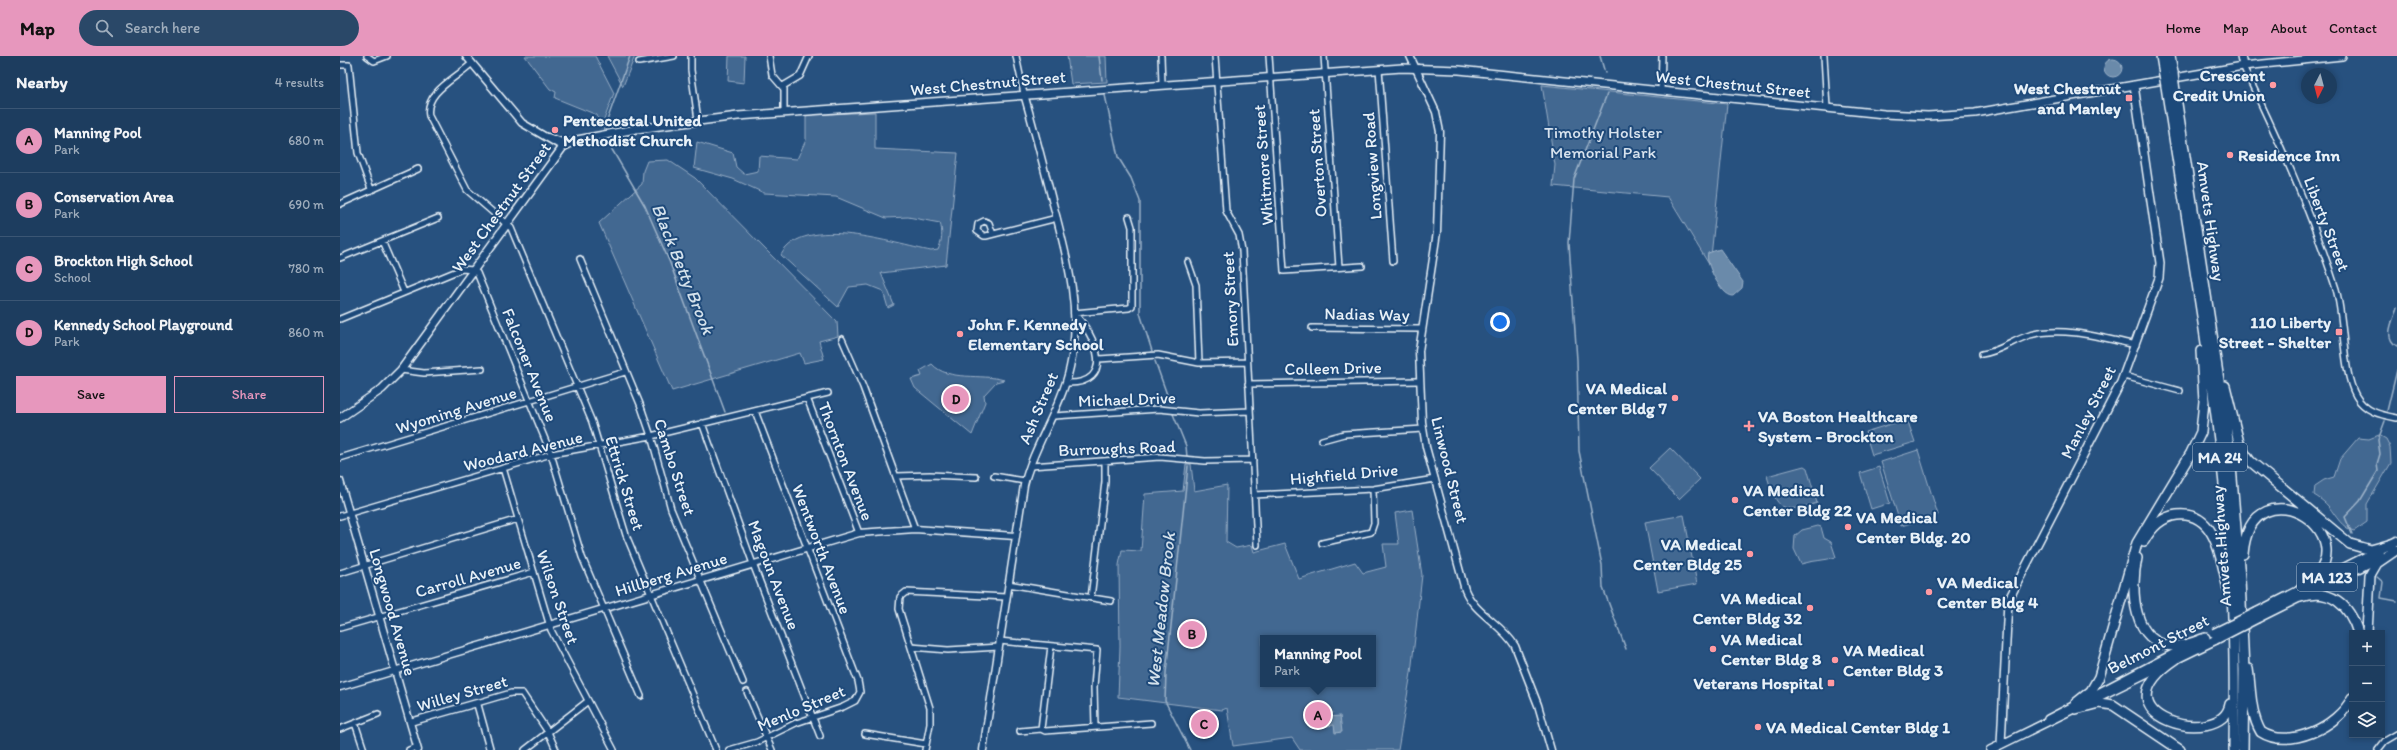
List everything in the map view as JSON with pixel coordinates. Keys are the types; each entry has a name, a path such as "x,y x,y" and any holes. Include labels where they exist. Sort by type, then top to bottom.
{"highway":[{"name":"Amvets Highway","path":"2161,56 2168,74 2170,85 2208,309 2230,453 2240,579 2243,750"},
{"name":"Amvets Highway","path":"2168,74 2170,56"},
{"name":"Amvets Highway","path":"2170,85 2215,413 2228,523 2233,612 2234,750"},
{"path":"2076,706 2091,692 2099,677 2137,543 2192,453 2201,432 2204,401 2199,304"},
{"path":"2208,309 2229,407 2240,446 2246,456 2350,544 2371,550 2396,546"},
{"path":"2240,579 2243,544 2251,524 2259,516 2270,510 2290,510 2302,514 2312,520 2321,533 2324,542 2324,558 2318,572 2300,594"},
{"path":"2205,638 2185,645 2169,645 2151,636 2141,621 2133,592 2136,567 2145,540 2156,524 2167,518 2184,515 2195,518 2207,526 2217,544 2233,612"},
{"path":"2367,630 2370,575 2377,563 2396,546"},
{"name":"Belmont Street","path":"2176,659 2215,636 2396,546"},
{"path":"2300,594 2320,593 2336,599 2348,610 2357,630"},
{"path":"2242,629 2257,724 2269,741 2284,748"},
{"name":"Belmont Street","path":"2205,638 2215,636"},
{"path":"2176,659 2163,668 2154,679 2148,700 2153,718 2161,728 2172,736 2182,739"},
{"path":"2214,732 2222,726 2228,713 2234,661"},
{"path":"2314,742 2336,723 2349,702"},
{"path":"2076,706 2099,703 2113,705 2180,750"},
{"path":"2340,728 2349,715"}],"main road":[{"name":"Liberty Street","path":"2241,56 2243,66"},
{"name":"West Chestnut Street","path":"340,418 382,389 401,370 562,147 577,140 698,120 1270,76 1415,68 1448,69 1891,115 1960,115 2010,108 2243,66 2342,56"},
{"name":"Manley Street","path":"2001,744 2008,601 2124,376 2158,282 2160,269 2134,85"},
{"name":"Belmont Street","path":"1990,750 2205,638"},
{"name":"Belmont Street","path":"2076,706 2176,659"}],"street":[{"path":"367,56 374,61 387,56"},
{"path":"466,56 517,118 541,135 562,147"},
{"path":"639,62 674,56"},
{"path":"691,56 691,70 698,120"},
{"path":"769,56 772,75 783,86 784,113"},
{"path":"783,86 800,76 809,56"},
{"name":"Ash Street","path":"983,750 1015,536 1025,481 1030,466 1054,416 1066,383 1073,351 1074,313 1068,263 1024,94 1016,56"},
{"path":"1161,56 1162,84"},
{"name":"Emory Street","path":"1215,56 1226,211 1239,235 1242,246 1257,545"},
{"name":"Whitmore Street","path":"1269,56 1284,271 1338,268"},
{"name":"Overton Street","path":"1324,56 1338,268"},
{"name":"Linwood Street","path":"1410,56 1436,112 1440,132 1437,232 1419,351 1419,381 1423,430 1465,590 1476,607 1509,637 1514,646 1536,700 1551,750"},
{"path":"1661,92 1662,56"},
{"path":"1824,56 1827,108"},
{"path":"472,63 433,96 428,106 429,116 467,190 508,223"},
{"path":"340,65 349,65 358,153 371,189"},
{"name":"Liberty Street","path":"2243,66 2287,162 2333,281 2343,323 2350,381 2357,399 2366,408 2377,414 2397,418"},
{"name":"Longview Road","path":"1379,69 1393,261"},
{"path":"340,204 418,169"},
{"path":"1074,313 1129,308 1132,306 1132,227 1129,216"},
{"path":"340,258 438,218"},
{"path":"993,234 1057,218"},
{"name":"Ettrick Street","path":"508,223 577,387 600,446 626,535 716,750"},
{"path":"382,241 404,292"},
{"name":"Cambo Street","path":"580,259 651,436 671,509 743,682"},
{"path":"1188,262 1196,285 1199,363"},
{"path":"1338,268 1362,266"},
{"path":"340,318 462,269 473,270"},
{"name":"Falconer Avenue","path":"473,270 479,276 551,454 580,550 641,696"},
{"path":"1066,383 1080,382 1091,376 1097,369 1099,359 1087,328 1074,313"},
{"name":"Nadias Way","path":"1312,328 1422,329"},
{"path":"1982,354 2026,337 2044,333 2079,334 2136,345"},
{"path":"842,339 863,387 897,476 915,529"},
{"path":"1099,359 1158,355 1199,363 1247,362"},
{"path":"401,370 424,372 482,369"},
{"name":"Wyoming Avenue","path":"340,458 530,402 625,372"},
{"path":"2124,376 2180,391"},
{"name":"Colleen Drive","path":"1248,384 1419,381"},
{"name":"Woodard Avenue","path":"340,516 551,454 651,436 828,393"},
{"name":"Thornton Avenue","path":"807,398 859,533"},
{"name":"Michael Drive","path":"1054,416 1159,408 1199,413 1250,411"},
{"name":"Wentworth Avenue","path":"755,411 806,549 858,681 858,696"},
{"name":"Magoun Avenue","path":"702,423 753,564 820,736"},
{"path":"1322,440 1344,434 1423,430"},
{"name":"Burroughs Road","path":"1030,466 1160,457 1200,461 1252,460"},
{"path":"1090,598 1105,482 1105,461"},
{"name":"Wilson Street","path":"503,468 549,625 614,750"},
{"path":"897,476 930,475 976,477"},
{"path":"994,476 1025,481"},
{"name":"Highfield Drive","path":"1254,494 1373,489 1435,479"},
{"name":"Longwood Avenue","path":"340,481 418,749"},
{"path":"1322,543 1361,536 1371,532 1374,523 1373,489"},
{"path":"340,573 518,519"},
{"name":"Hillberg Avenue","path":"340,687 859,533 915,529 1015,536"},
{"name":"Carroll Avenue","path":"340,628 380,618 534,572"},
{"path":"1008,584 1111,601"},
{"path":"925,750 930,708 899,610 900,597 906,592 1006,597"},
{"path":"911,646 948,650 999,644 1097,650 1094,687 1095,727"},
{"path":"1040,729 1051,646"},
{"name":"Willey Street","path":"410,722 511,692 522,693 548,732"},
{"path":"747,692 772,750"},
{"name":"Menlo Street","path":"730,750 766,738 812,718 843,707 855,701 858,696"},
{"path":"525,750 588,701"},
{"path":"477,703 490,750"},
{"path":"340,729 378,714"},
{"path":"355,723 364,750"},
{"path":"1020,731 1040,729 1045,731 1151,723"},
{"path":"548,732 556,750"},
{"path":"865,734 926,744"},
{"path":"2378,750 2386,741 2397,734"},
{"path":"409,750 418,749"}],"green space":[{"path":"525,56 595,56 614,93 601,128 597,115 555,98 556,92 550,89"},
{"path":"607,56 635,56 623,86"},
{"path":"729,56 745,56 744,83 728,81"},
{"path":"1067,56 1106,56 1107,82 1071,84"},
{"name":"Timothy Holster Memorial Park","path":"1542,85 1727,104 1710,266 1668,197 1553,186 1555,165"},
{"path":"875,112 875,149 958,153 946,265 881,273 894,305 888,308 883,291 868,285 849,287 838,307 781,255 793,242 809,236 829,233 873,238 931,251 938,250 939,247 942,233 940,223 908,217 886,218 836,197 764,193 733,179 694,168 697,142 733,153 736,167 744,174 758,171 759,156 797,159 806,140 806,115"},
{"path":"668,160 695,178 837,322 838,336 819,341 824,359 804,363 800,353 672,391 599,223 642,184 643,171 647,161"},
{"path":"932,364 939,370 956,375 1004,380 996,382 984,395 985,402 972,435 915,388 911,379 922,376 920,371"},
{"path":"1907,419 1915,442 1872,455 1865,432"},
{"path":"2379,435 2386,439 2390,447 2391,463 2367,504 2367,522 2354,531 2346,527 2322,500 2314,495 2315,486 2324,480 2334,477 2340,459 2358,438 2369,439"},
{"path":"1670,448 1700,479 1679,499 1649,468"},
{"path":"1918,450 1938,515 1901,526 1881,462"},
{"path":"1186,464 1191,464 1194,491 1227,485 1226,542 1236,548 1252,545 1254,552 1285,544 1299,579 1355,562 1363,573 1386,567 1383,544 1399,544 1395,513 1412,510 1422,575 1411,673 1398,750 1300,750 1292,738 1233,746 1227,708 1222,710 1118,697 1120,647 1119,565 1122,550 1141,551 1145,494 1183,491"},
{"path":"1804,466 1807,468 1817,503 1796,508 1788,508 1783,506 1774,496 1767,476"},
{"path":"1879,467 1890,503 1871,509 1860,473"},
{"path":"1684,515 1697,584 1658,591 1645,522"},
{"path":"1818,526 1821,527 1824,538 1831,542 1836,557 1801,564 1794,549 1795,536 1802,530"}],"shaded area":[{"path":"2113,59 2119,62 2122,68 2119,74 2113,77 2107,74 2104,68 2107,62"},
{"path":"1720,249 1743,282 1742,288 1733,296 1723,290 1714,278 1707,257 1708,253"},
{"path":"1316,707 1331,710 1333,713 1329,717 1340,716 1342,732 1335,733 1334,725 1327,726 1325,714 1324,717 1316,719 1311,717 1309,710"}],"waterway":[{"name":"Black Betty Brook","path":"603,132 630,56"},
{"name":"West Meadow Brook","path":"1099,56 1102,80"},
{"path":"1600,56 1605,73"},
{"path":"1607,94 1574,179 1569,243 1577,360 1579,451 1602,565 1603,588 1626,649"},
{"name":"West Meadow Brook","path":"1105,95 1118,157 1131,178 1140,201 1140,313 1152,351"},
{"name":"Black Betty Brook","path":"607,141 645,206 670,263 725,412"},
{"path":"2397,308 2390,328 2390,338 2397,346"},
{"name":"West Meadow Brook","path":"1155,361 1170,403"},
{"path":"2387,411 2397,370"},
{"name":"West Meadow Brook","path":"1173,414 1186,446 1187,457"},
{"path":"2352,534 2345,517 2360,501 2378,471 2377,464 2380,454 2378,440 2385,421"},
{"name":"West Meadow Brook","path":"1188,466 1166,673 1165,701 1190,750"},
{"path":"2377,577 2383,582 2381,598 2397,601"}],"place":[{"name":"Crescent Credit Union","path":"2273,85"},
{"name":"West Chestnut and Manley","path":"2129,98"},
{"name":"Pentecostal United Methodist Church","path":"555,130"},
{"name":"Residence Inn","path":"2230,155"},
{"name":"110 Liberty Street - Shelter","path":"2339,332"},
{"name":"John F. Kennedy Elementary School","path":"960,334"},
{"name":"VA Medical Center Bldg 7","path":"1675,398"},
{"name":"Kennedy School Playground","path":"956,399"},
{"name":"VA Boston Healthcare System - Brockton","path":"1749,426"},
{"name":"VA Medical Center Bldg 22","path":"1735,500"},
{"name":"VA Medical Center Bldg. 20","path":"1848,527"},
{"name":"VA Medical Center Bldg 25","path":"1750,554"},
{"name":"VA Medical Center Bldg 4","path":"1929,592"},
{"name":"VA Medical Center Bldg 32","path":"1810,608"},
{"name":"Conservation Area","path":"1192,634"},
{"name":"VA Medical Center Bldg 8","path":"1713,649"},
{"name":"VA Medical Center Bldg 3","path":"1835,660"},
{"name":"Veterans Hospital","path":"1831,683"},
{"name":"Manning Pool","path":"1318,715"},
{"name":"Brockton High School","path":"1204,724"},
{"name":"VA Medical Center Bldg 1","path":"1758,727"}]}
